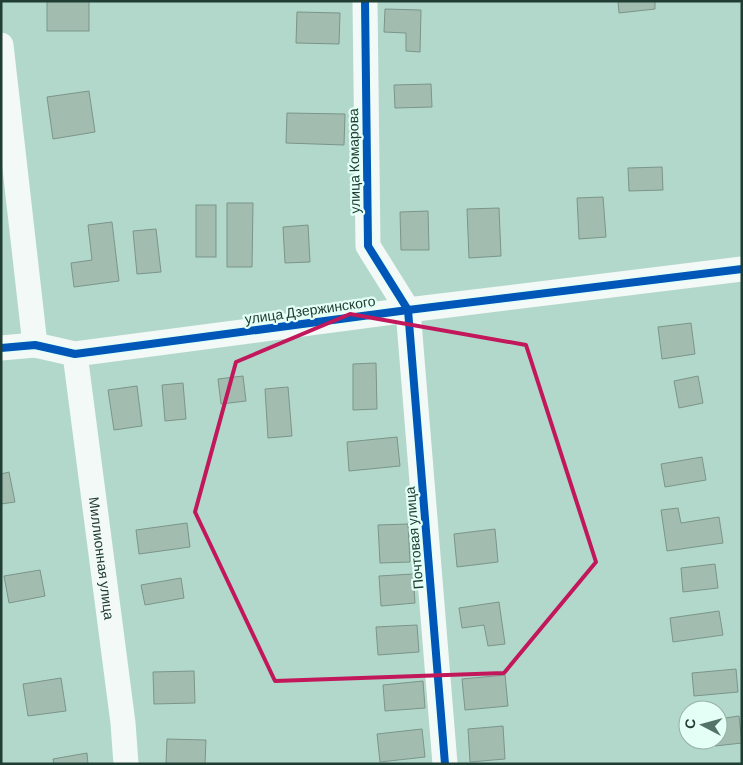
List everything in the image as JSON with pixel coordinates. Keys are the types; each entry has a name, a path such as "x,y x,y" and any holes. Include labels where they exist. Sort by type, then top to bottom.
{"street":[{"name":"улица Комарова","path":"365,1 368,246 408,310"},
{"path":"1,45 35,344"},
{"name":"улица Дзержинского","path":"1,348 35,344 75,354 408,310 742,269"},
{"name":"Почтовая улица","path":"408,310 445,764"},
{"name":"Миллионная улица","path":"75,354 123,723 126,764"}],"highlighted area":[{"path":"350,314 526,345 596,562 504,673 275,681 195,512 236,362"}],"building":[{"path":"47,1 89,1 89,31 47,31"},
{"path":"618,1 655,1 655,9 619,13"},
{"path":"385,9 421,10 420,52 406,51 406,33 384,32"},
{"path":"297,12 340,13 339,44 296,43"},
{"path":"431,84 432,107 395,108 394,85"},
{"path":"89,91 95,132 53,139 47,97"},
{"path":"287,113 345,114 344,145 286,143"},
{"path":"662,167 663,190 629,191 628,168"},
{"path":"603,197 606,237 579,239 577,198"},
{"path":"227,203 253,203 252,267 227,267"},
{"path":"196,205 216,205 216,257 196,257"},
{"path":"499,208 501,256 469,258 467,209"},
{"path":"428,211 429,250 401,250 400,212"},
{"path":"112,222 119,281 74,287 71,263 92,260 88,225"},
{"path":"308,225 310,262 285,263 283,227"},
{"path":"156,229 161,272 137,274 133,231"},
{"path":"691,323 695,354 662,359 658,327"},
{"path":"376,363 377,409 353,410 353,364"},
{"path":"243,376 246,401 221,404 218,379"},
{"path":"698,376 703,403 679,408 674,381"},
{"path":"183,383 186,419 165,421 162,385"},
{"path":"137,386 142,426 114,430 108,390"},
{"path":"288,387 292,436 268,438 265,389"},
{"path":"397,437 400,466 349,471 347,442"},
{"path":"702,457 706,480 665,487 661,464"},
{"path":"9,472 15,502 1,504 1,474"},
{"path":"678,508 681,523 719,517 723,543 667,551 661,510"},
{"path":"187,523 190,547 139,554 136,530"},
{"path":"408,524 410,562 380,563 378,525"},
{"path":"495,529 498,562 457,567 454,534"},
{"path":"715,564 718,588 683,592 681,568"},
{"path":"40,570 45,596 9,603 4,576"},
{"path":"413,574 415,603 381,606 379,576"},
{"path":"181,578 184,598 145,605 141,585"},
{"path":"499,602 505,644 488,646 484,625 462,628 459,608"},
{"path":"719,611 723,635 673,642 670,618"},
{"path":"417,625 419,652 378,655 376,627"},
{"path":"736,669 738,692 694,696 692,673"},
{"path":"194,671 195,703 154,704 153,672"},
{"path":"505,675 508,706 465,710 462,679"},
{"path":"61,678 66,711 28,716 23,684"},
{"path":"423,681 425,708 385,711 383,685"},
{"path":"739,716 742,743 728,745 728,718"},
{"path":"503,726 505,759 470,762 468,729"},
{"path":"422,729 425,757 380,762 377,734"},
{"path":"167,739 206,740 205,764 166,764"},
{"path":"87,753 88,764 54,764 53,759"}],"cycle path":[{"path":"365,1 368,246 408,310 445,764"},
{"path":"1,348 35,345 75,354 408,310 742,269"}]}
